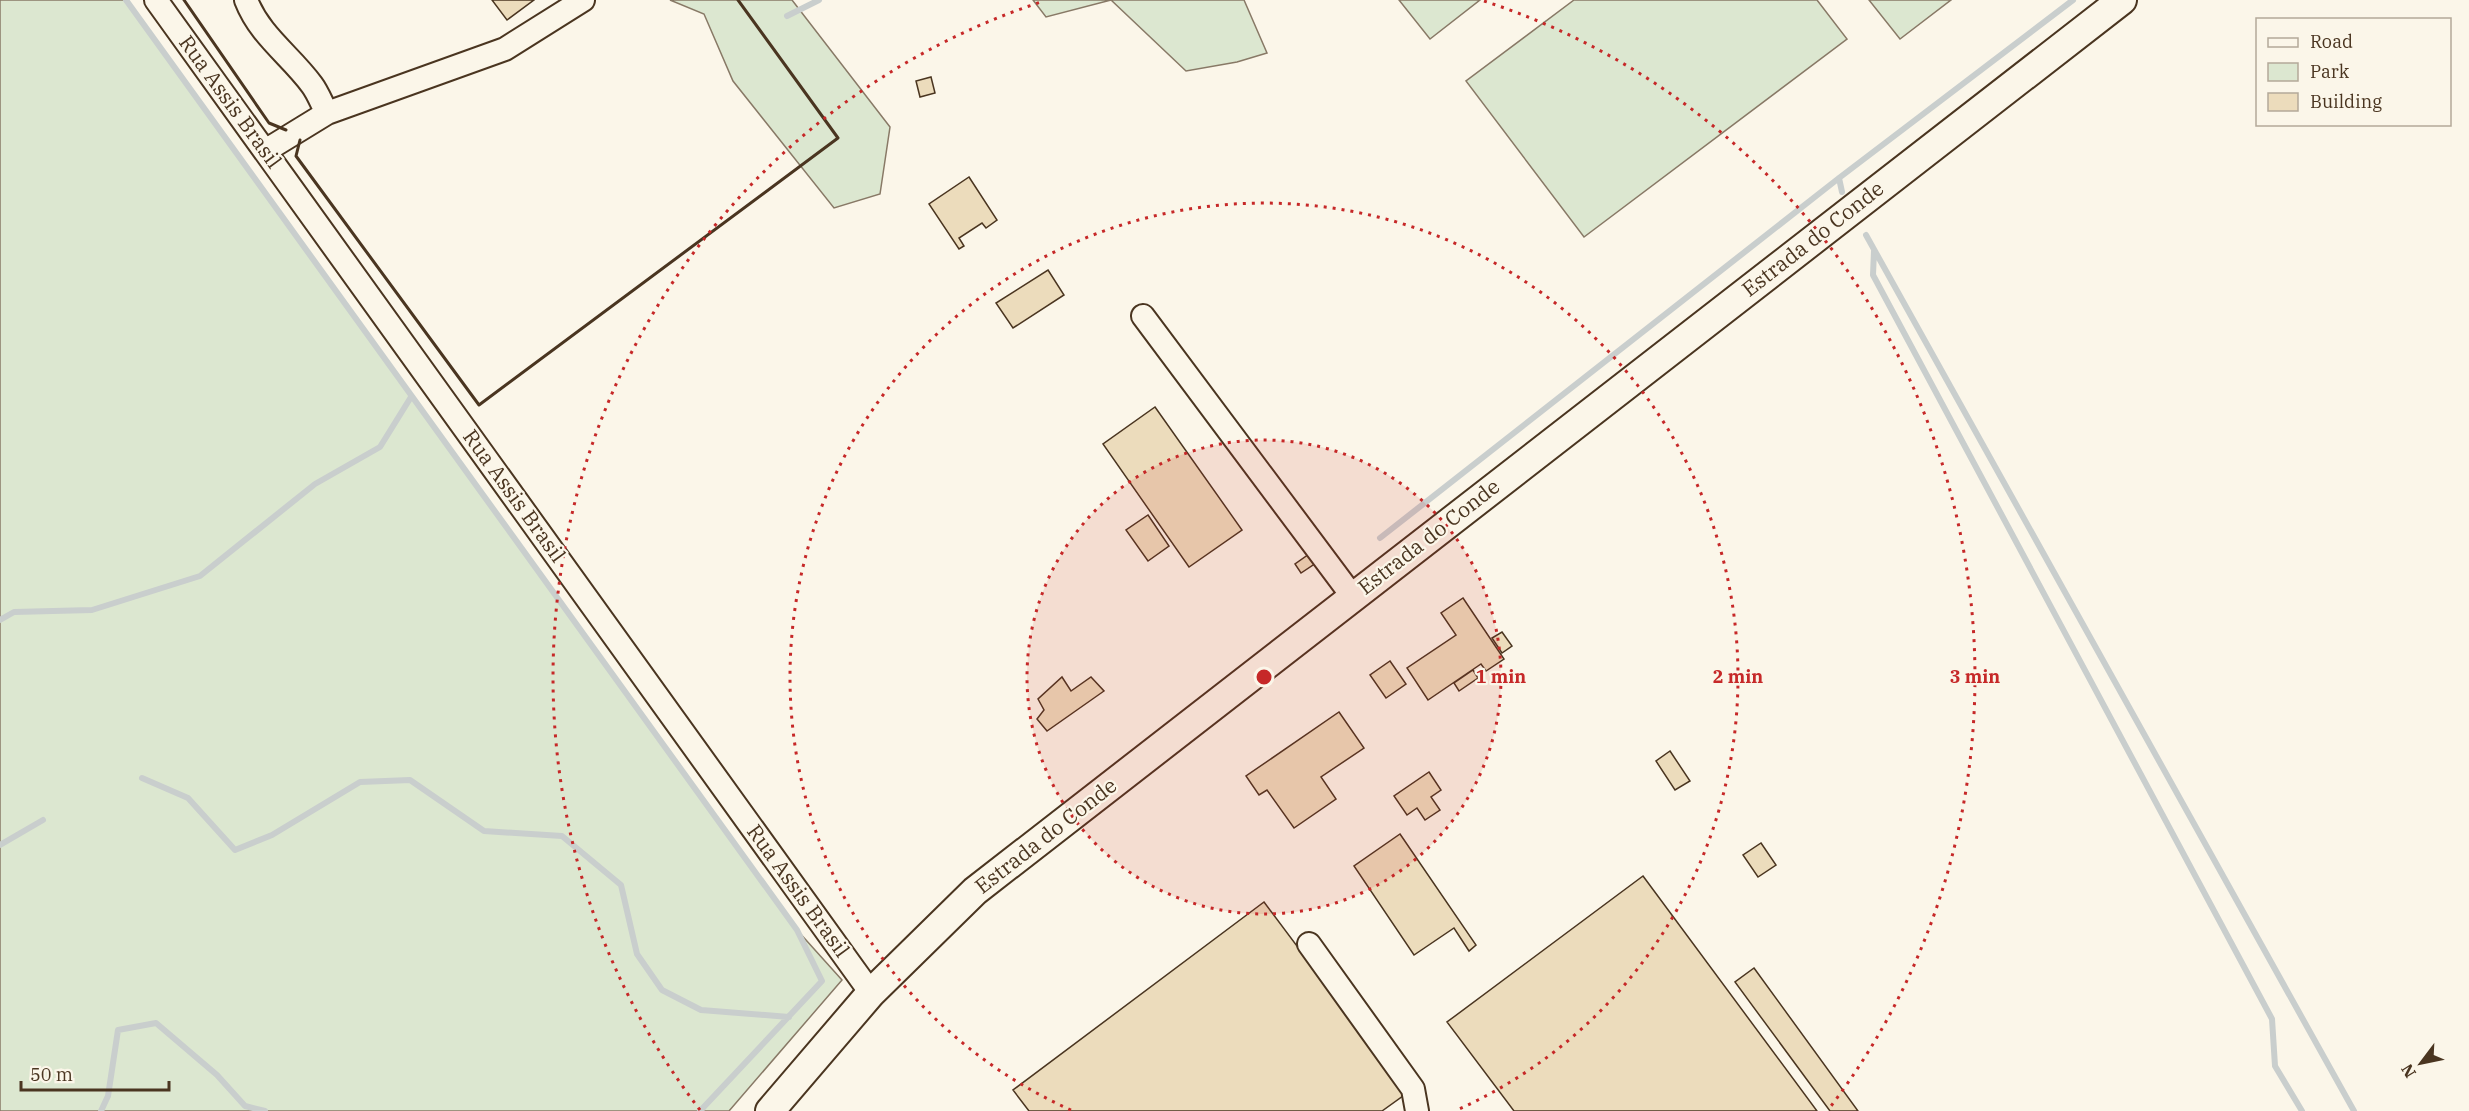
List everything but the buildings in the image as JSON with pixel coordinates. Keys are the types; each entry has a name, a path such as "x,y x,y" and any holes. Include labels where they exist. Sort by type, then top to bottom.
{"main road":[{"name":"Estrada do Conde","path":"770,1111 871,993 975,891 2122,0"}],"street":[{"name":"Rua Assis Brasil","path":"156,0 871,993"},
{"path":"246,0 252,15 285,57 312,85 327,114"},
{"path":"265,151 327,114 505,49 583,0"},
{"path":"1143,316 1353,597"},
{"path":"1309,944 1413,1089 1417,1111"}],"green space":[{"path":"0,0 126,0 797,930 842,980 729,1111 0,1111"},
{"path":"670,0 792,0 890,127 880,194 834,208 733,81 704,14"},
{"path":"1033,0 1111,0 1046,17"},
{"path":"1111,0 1244,0 1267,53 1237,62 1186,71"},
{"path":"1399,0 1480,0 1430,39"},
{"path":"1574,0 1817,0 1847,39 1584,237 1466,81"},
{"path":"1869,0 1951,0 1900,39"}],"waterway":[{"path":"126,0 797,930 822,981 700,1111"},
{"path":"787,16 819,0"},
{"path":"1380,538 1839,178 2073,0"},
{"path":"1839,178 1842,192"},
{"path":"1866,235 2354,1111"},
{"path":"1874,251 1873,275 2272,1019 2275,1066 2302,1111"},
{"path":"0,620 14,612 92,610 200,576 315,484 380,447 411,397"},
{"path":"142,778 188,798 235,850 272,835 360,782 410,780 484,831 562,836 621,885 637,954 662,990 701,1010 789,1017"},
{"path":"0,845 43,820"},
{"path":"101,1111 108,1096 118,1030 156,1023 217,1075 245,1106 265,1111"}],"wall":[{"path":"184,0 269,123 286,130"},
{"path":"300,140 296,156 479,405 838,138 738,0"}]}
